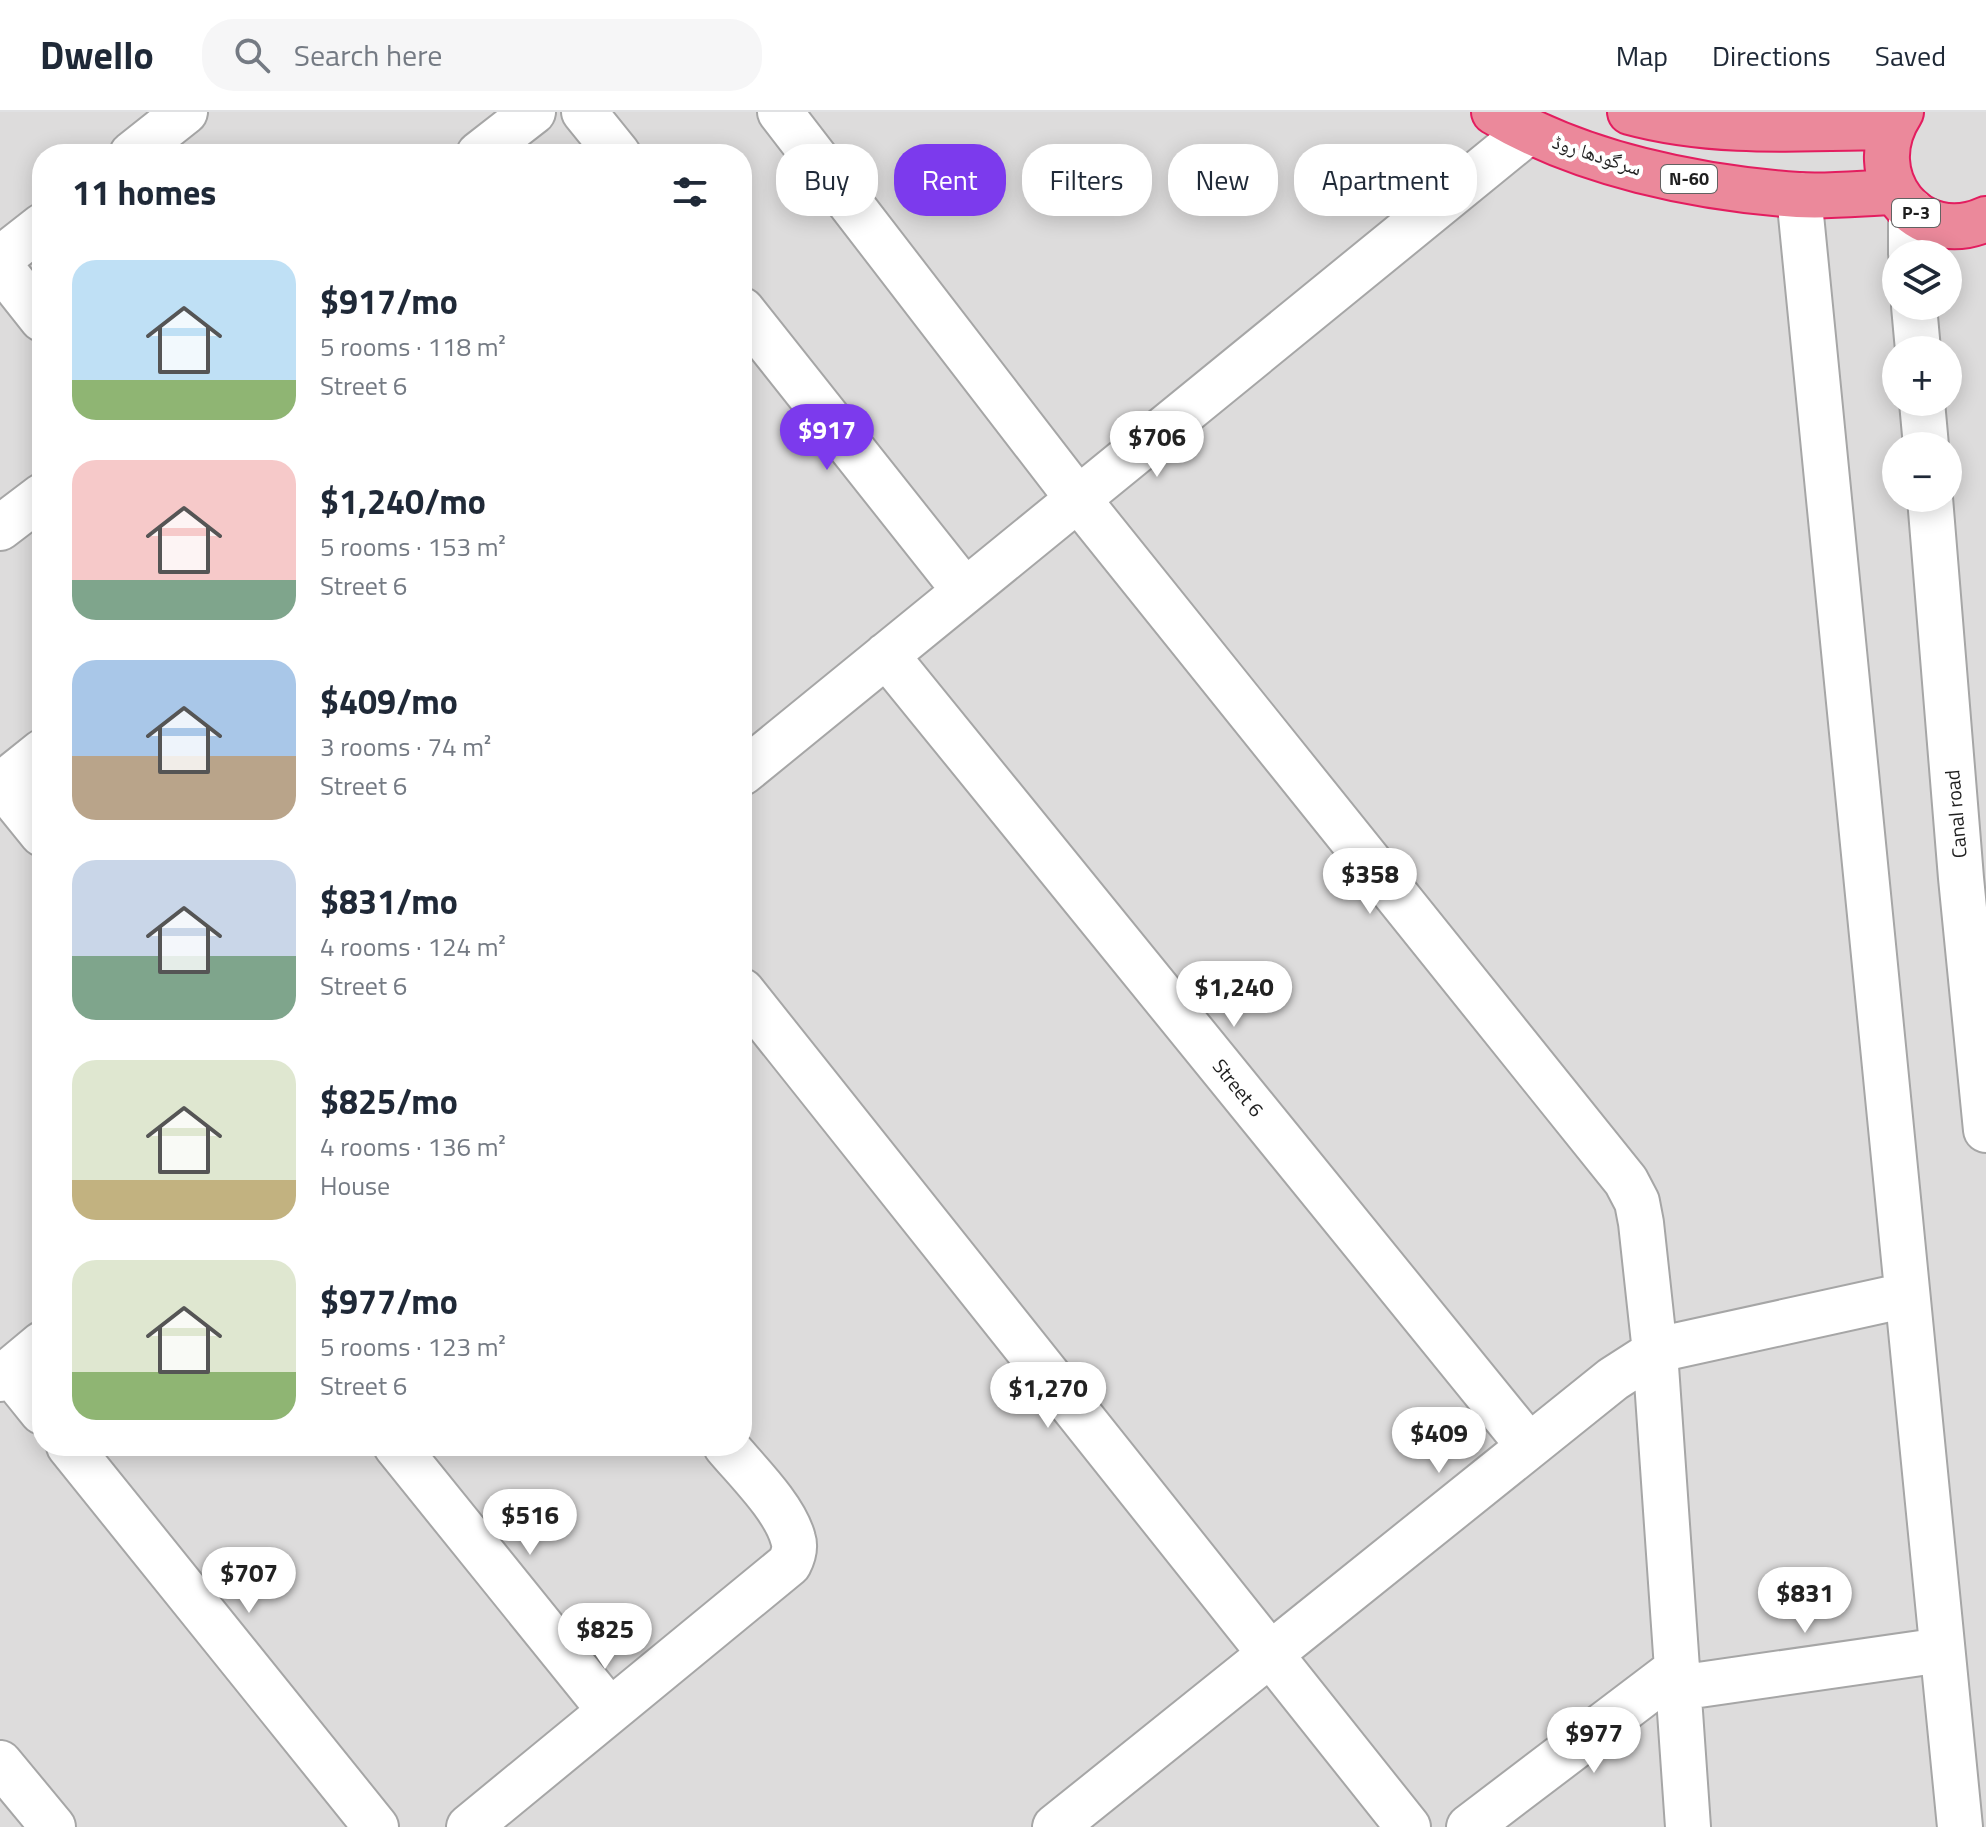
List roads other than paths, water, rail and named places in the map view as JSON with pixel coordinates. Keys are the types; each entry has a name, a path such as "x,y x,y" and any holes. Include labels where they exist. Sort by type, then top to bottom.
{"highway":[{"path":"1630,112 1704,125 1797,128 1896,119"},
{"name":"P-3","path":"1896,119 1885,149 1887,171 1903,201 1931,222 1954,226 1986,219"},
{"name":"سرگودھا روڈ","path":"1511,122 1633,168 1712,184 1799,195 1903,201"}],"street":[{"path":"145,144 185,112"},
{"path":"492,144 533,112"},
{"path":"584,112 610,144"},
{"path":"780,112 1078,499 1626,1181 1637,1202 1641,1223 1655,1352 1688,1827"},
{"path":"752,765 1078,499 1511,122"},
{"path":"1799,195 1960,1827"},
{"path":"1903,201 1909,240"},
{"path":"0,259 32,234"},
{"path":"0,266 32,306"},
{"path":"752,323 965,591"},
{"path":"0,528 32,504"},
{"name":"Canal road","path":"1932,512 1973,871 1986,1130"},
{"name":"Street 6","path":"886,655 1529,1446"},
{"path":"32,760 1,783 32,822"},
{"path":"752,1004 1408,1827"},
{"path":"1055,1827 1613,1379 1655,1352 1907,1295"},
{"path":"17,1365 32,1393"},
{"path":"77,1456 376,1827"},
{"path":"404,1456 610,1711"},
{"path":"469,1827 789,1564 794,1553 794,1541 788,1526 734,1456"},
{"path":"1469,1827 1678,1678 1942,1650"},
{"path":"0,1763 53,1827"}]}
